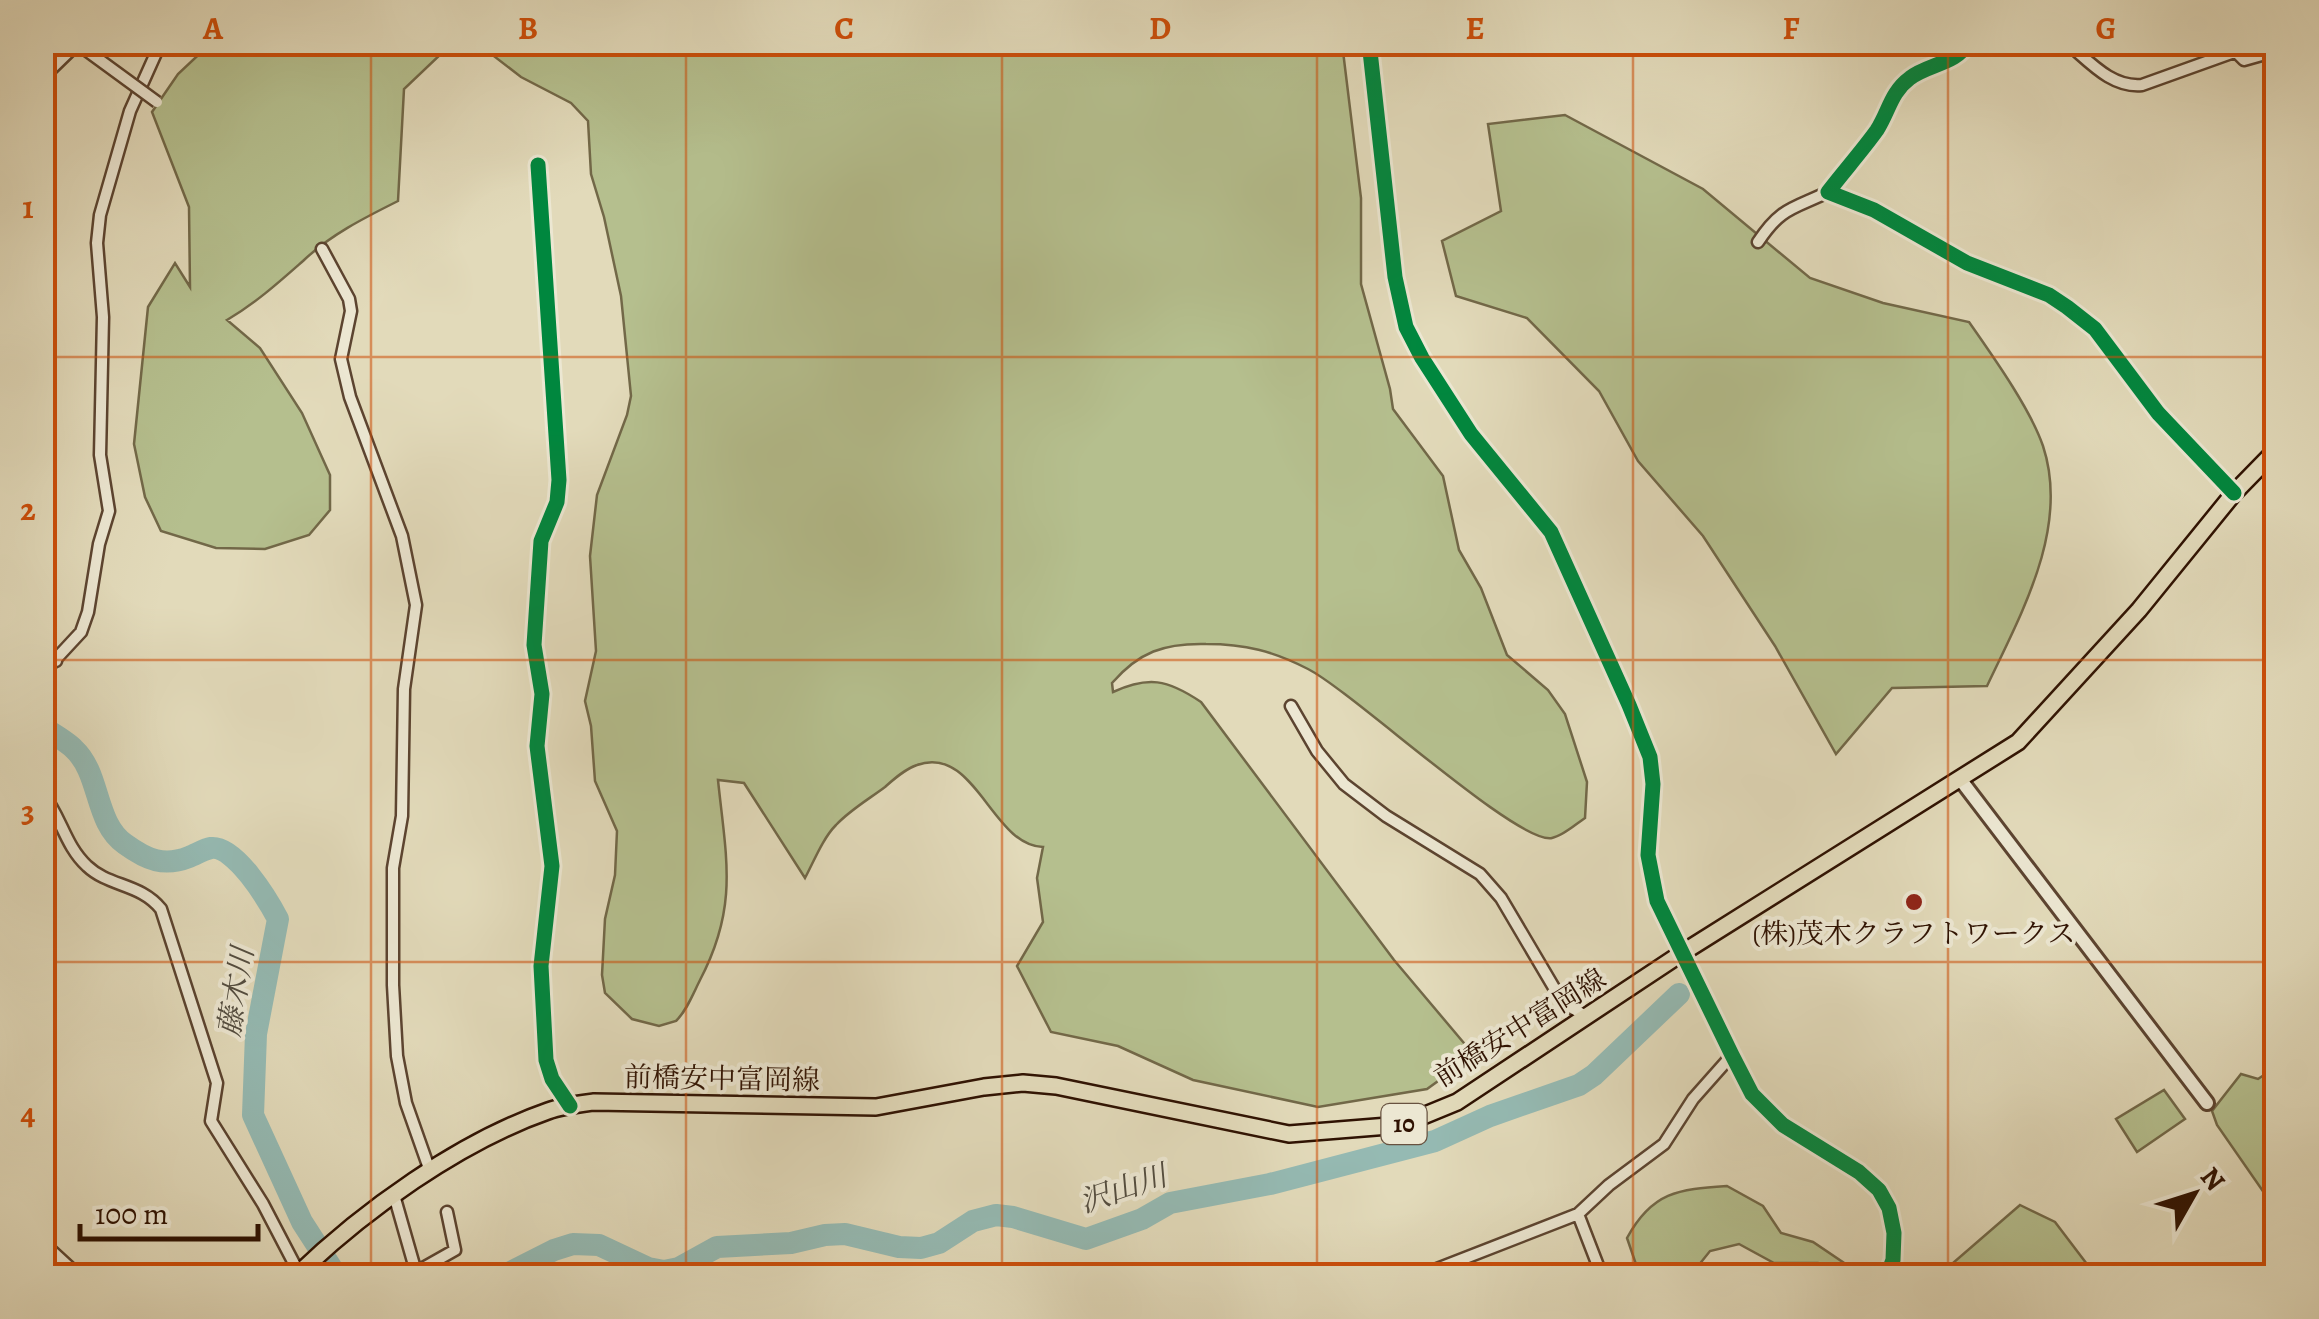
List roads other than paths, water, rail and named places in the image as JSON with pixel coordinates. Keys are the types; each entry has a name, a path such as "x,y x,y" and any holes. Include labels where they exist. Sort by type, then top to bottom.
{"main road":[{"name":"前橋安中富岡線","path":"300,1273 394,1195 430,1172 551,1109 594,1102 876,1106 1023,1083 1056,1086 1289,1134 1401,1125 1456,1102 1682,953 2000,755 2036,727 2139,610 2234,493 2276,450"}],"street":[{"path":"42,78 77,42 157,102"},
{"path":"42,674 81,632 110,510 100,455 100,215 130,111 161,42"},
{"path":"1369,42 1396,288 1406,326 1471,434 1551,532 1630,705 1650,757 1654,784 1648,855 1657,901 1732,1055 1752,1094 1783,1125 1840,1159 1879,1190 1889,1208 1894,1233 1893,1260 1887,1276"},
{"path":"1758,242 1788,208 1828,192 1879,127 1896,89 1914,74 1965,50 1970,42"},
{"path":"2066,42 2108,78 2127,86 2142,85 2262,42"},
{"path":"2236,52 2244,60 2276,51"},
{"path":"538,165 559,480 557,502 541,541 534,645 542,694 538,746 552,866 541,966 546,1060 552,1079 570,1106"},
{"path":"1828,192 1874,210 1966,263 2049,295 2067,307 2095,329 2158,413 2234,493"},
{"path":"322,249 351,311 341,358 350,397 402,536 416,605 404,689 402,816 393,868 393,985 397,1056 406,1103 430,1172"},
{"path":"42,651 56,661"},
{"path":"1291,706 1317,752 1344,784 1386,816 1480,874 1501,898 1562,1003 1586,1016"},
{"path":"1960,778 2207,1103"},
{"path":"42,793 68,845 90,869 148,894 160,909 217,1083 211,1121 300,1273"},
{"path":"1419,1276 1578,1214 1664,1144 1693,1099 1732,1055"},
{"path":"394,1195 416,1272 456,1250 447,1212"},
{"path":"1578,1214 1602,1276"},
{"path":"42,1242 79,1276"}],"waterway":[{"name":"藤木川","path":"42,727 83,759 102,811 115,835 125,844 148,858 164,862 211,848 220,849 250,875 278,919 256,1034 253,1115 302,1222 334,1276"},
{"name":"沢山川","path":"503,1276 573,1244 599,1245 648,1268 664,1271 679,1268 717,1247 791,1243 825,1235 845,1234 899,1247 921,1248 939,1243 973,1221 996,1215 1086,1239 1142,1219 1170,1203 1270,1184 1435,1141 1490,1116 1579,1085 1679,994"}],"place":[{"name":"(株)茂木クラフトワークス","path":"1914,902"}]}
